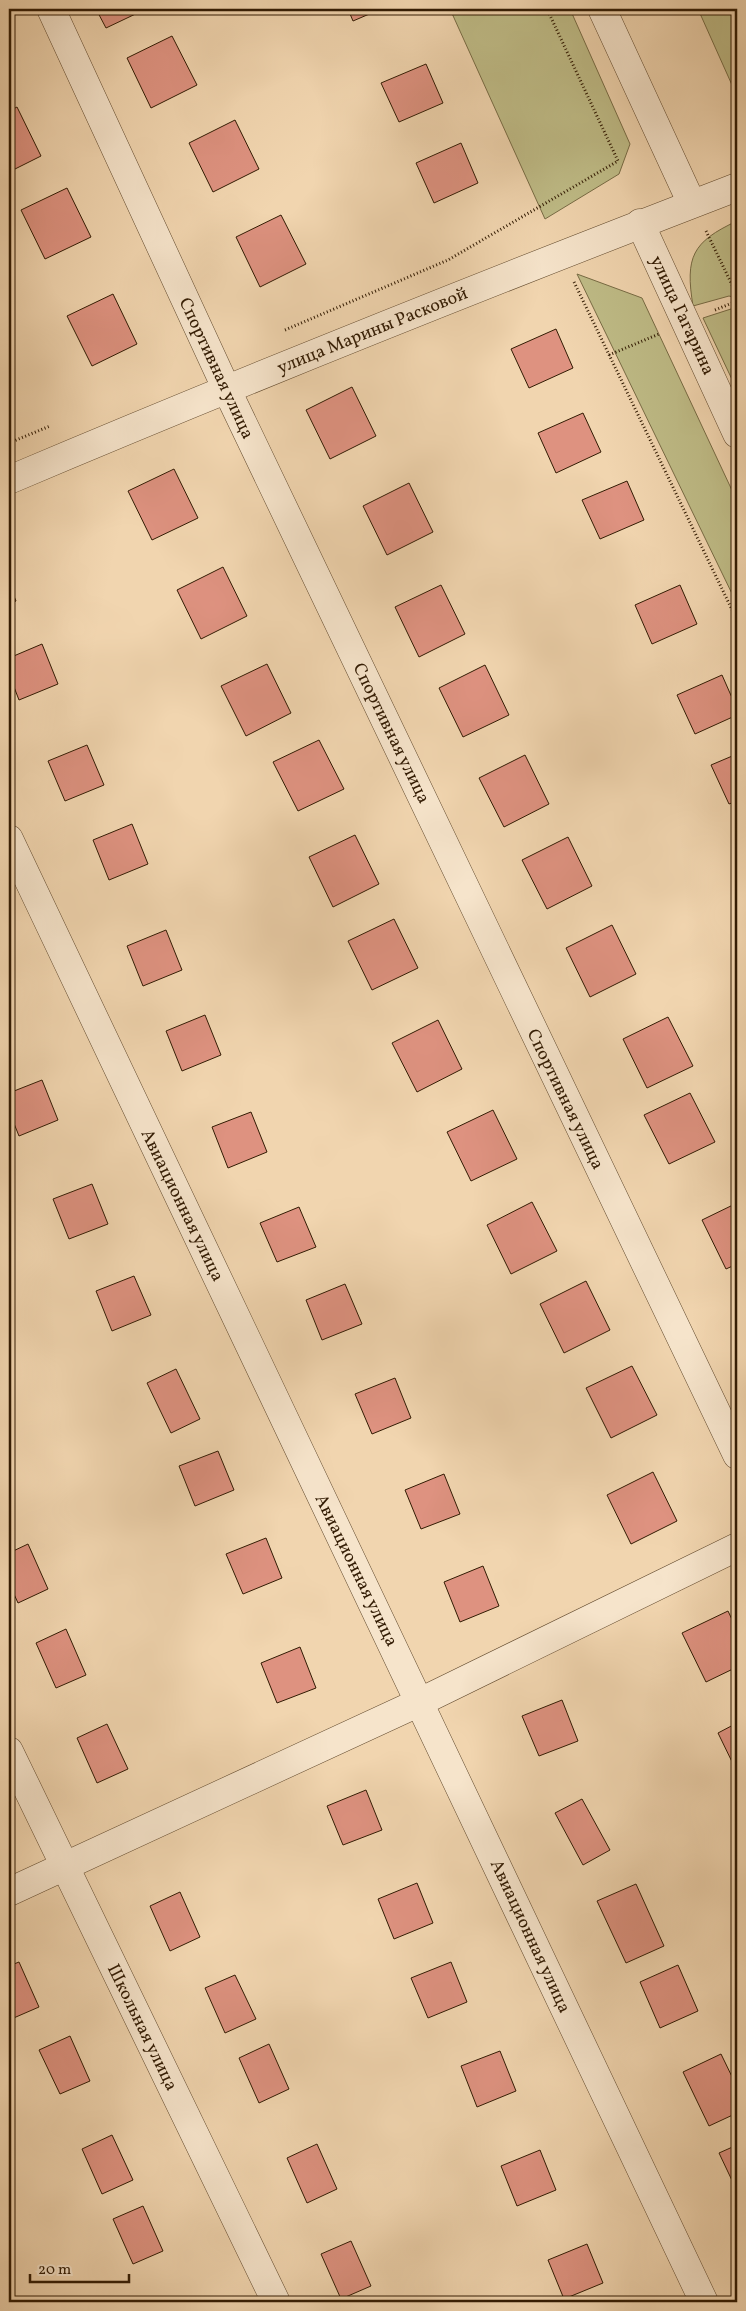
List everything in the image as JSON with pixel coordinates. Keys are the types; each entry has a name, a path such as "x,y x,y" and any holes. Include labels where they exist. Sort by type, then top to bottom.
{"street":[{"name":"Спортивная улица","path":"51,9 226,388 737,1455"},
{"path":"602,9 692,204"},
{"name":"улица Марины Расковой","path":"9,480 226,388 560,254 737,186"},
{"name":"улица Гагарина","path":"640,223 737,434"},
{"name":"Авиационная улица","path":"9,839 704,2302"},
{"path":"9,1892 420,1702 737,1547"},
{"name":"Школьная улица","path":"9,1751 276,2302"}],"path":[{"path":"276,333 448,260 618,161 547,9"},
{"path":"692,204 737,295"},
{"path":"560,254 737,620"},
{"path":"9,443 53,425"}],"shaded area":[{"path":"450,9 570,9 630,144 619,174 545,219"},
{"path":"698,9 737,9 737,83 732,85"},
{"path":"737,221 737,298 729,296 693,306 690,275 695,253 710,236"},
{"path":"577,274 642,298 737,501 737,604"},
{"path":"734,308 737,316 737,390 703,318"}],"building":[{"path":"96,9 146,9 106,28"},
{"path":"348,9 381,9 353,21"},
{"path":"172,36 197,85 151,108 127,58"},
{"path":"426,64 443,103 399,122 381,83"},
{"path":"17,107 41,156 9,172 9,111"},
{"path":"235,120 259,169 213,192 189,143"},
{"path":"461,143 478,183 434,203 416,163"},
{"path":"67,188 91,237 45,259 21,210"},
{"path":"281,215 306,264 260,287 236,237"},
{"path":"113,294 137,344 92,366 67,316"},
{"path":"556,329 573,368 529,388 511,349"},
{"path":"352,387 376,436 330,459 306,410"},
{"path":"583,413 601,452 556,473 538,433"},
{"path":"174,469 198,518 152,540 128,491"},
{"path":"627,481 644,520 600,539 582,500"},
{"path":"409,483 433,532 387,555 363,506"},
{"path":"223,567 247,616 201,639 177,590"},
{"path":"9,584 16,601 9,604"},
{"path":"441,585 465,634 419,657 395,607"},
{"path":"680,585 697,624 652,644 635,605"},
{"path":"42,644 58,684 19,700 9,674 9,658"},
{"path":"267,664 291,713 246,736 221,686"},
{"path":"485,665 509,715 463,737 439,688"},
{"path":"722,675 737,709 737,715 695,734 677,695"},
{"path":"319,740 344,789 298,811 273,762"},
{"path":"87,745 104,785 65,801 48,761"},
{"path":"737,754 737,801 729,804 711,765"},
{"path":"525,755 549,804 504,827 479,778"},
{"path":"132,824 148,864 109,880 93,840"},
{"path":"355,835 379,884 333,907 309,857"},
{"path":"568,837 592,886 547,909 522,860"},
{"path":"394,919 418,968 372,990 348,941"},
{"path":"612,925 636,974 590,997 566,948"},
{"path":"166,930 182,970 143,986 127,946"},
{"path":"205,1015 221,1055 182,1071 166,1031"},
{"path":"668,1017 693,1066 647,1088 623,1039"},
{"path":"438,1020 462,1069 417,1092 392,1043"},
{"path":"42,1080 58,1120 19,1136 9,1111 9,1093"},
{"path":"690,1093 715,1142 669,1164 644,1115"},
{"path":"493,1110 517,1159 471,1181 447,1132"},
{"path":"251,1112 267,1152 228,1168 212,1127"},
{"path":"92,1184 108,1224 69,1239 53,1199"},
{"path":"532,1202 557,1251 511,1274 487,1225"},
{"path":"737,1203 737,1264 726,1269 702,1220"},
{"path":"299,1207 316,1247 277,1262 260,1223"},
{"path":"134,1276 151,1315 112,1331 96,1291"},
{"path":"586,1281 610,1330 564,1353 540,1304"},
{"path":"345,1284 362,1324 322,1340 306,1300"},
{"path":"632,1366 657,1415 611,1438 586,1388"},
{"path":"176,1369 200,1419 171,1433 147,1383"},
{"path":"395,1378 411,1418 372,1434 355,1394"},
{"path":"218,1451 234,1490 195,1506 179,1466"},
{"path":"653,1472 677,1521 631,1544 607,1495"},
{"path":"444,1474 460,1514 421,1529 405,1490"},
{"path":"266,1538 282,1578 243,1594 226,1554"},
{"path":"28,1544 48,1589 18,1603 9,1583 9,1553"},
{"path":"483,1566 499,1606 460,1622 444,1582"},
{"path":"728,1611 737,1630 737,1667 706,1682 682,1633"},
{"path":"66,1629 86,1675 56,1688 36,1643"},
{"path":"300,1647 316,1688 277,1703 261,1663"},
{"path":"562,1700 578,1741 539,1756 522,1716"},
{"path":"737,1723 737,1772 718,1733"},
{"path":"107,1724 128,1769 97,1783 77,1738"},
{"path":"366,1790 382,1830 343,1845 327,1806"},
{"path":"582,1799 610,1850 583,1865 555,1813"},
{"path":"417,1883 433,1923 394,1939 378,1899"},
{"path":"636,1884 664,1946 626,1963 597,1901"},
{"path":"180,1892 200,1937 170,1951 150,1906"},
{"path":"19,1962 39,2007 9,2020 9,1966"},
{"path":"451,1962 467,2002 428,2018 411,1978"},
{"path":"678,1965 698,2011 660,2028 640,1982"},
{"path":"235,1975 256,2019 225,2033 205,1988"},
{"path":"70,2036 90,2081 60,2094 39,2050"},
{"path":"269,2044 289,2089 259,2103 239,2058"},
{"path":"500,2051 516,2091 477,2107 461,2066"},
{"path":"721,2054 737,2087 737,2113 709,2126 683,2072"},
{"path":"112,2135 133,2180 102,2194 82,2149"},
{"path":"317,2144 337,2189 307,2203 287,2158"},
{"path":"737,2145 737,2191 719,2153"},
{"path":"540,2150 556,2190 517,2206 501,2166"},
{"path":"143,2206 163,2251 133,2264 113,2219"},
{"path":"351,2241 371,2286 341,2299 321,2254"},
{"path":"587,2244 603,2283 564,2299 548,2260"}]}
